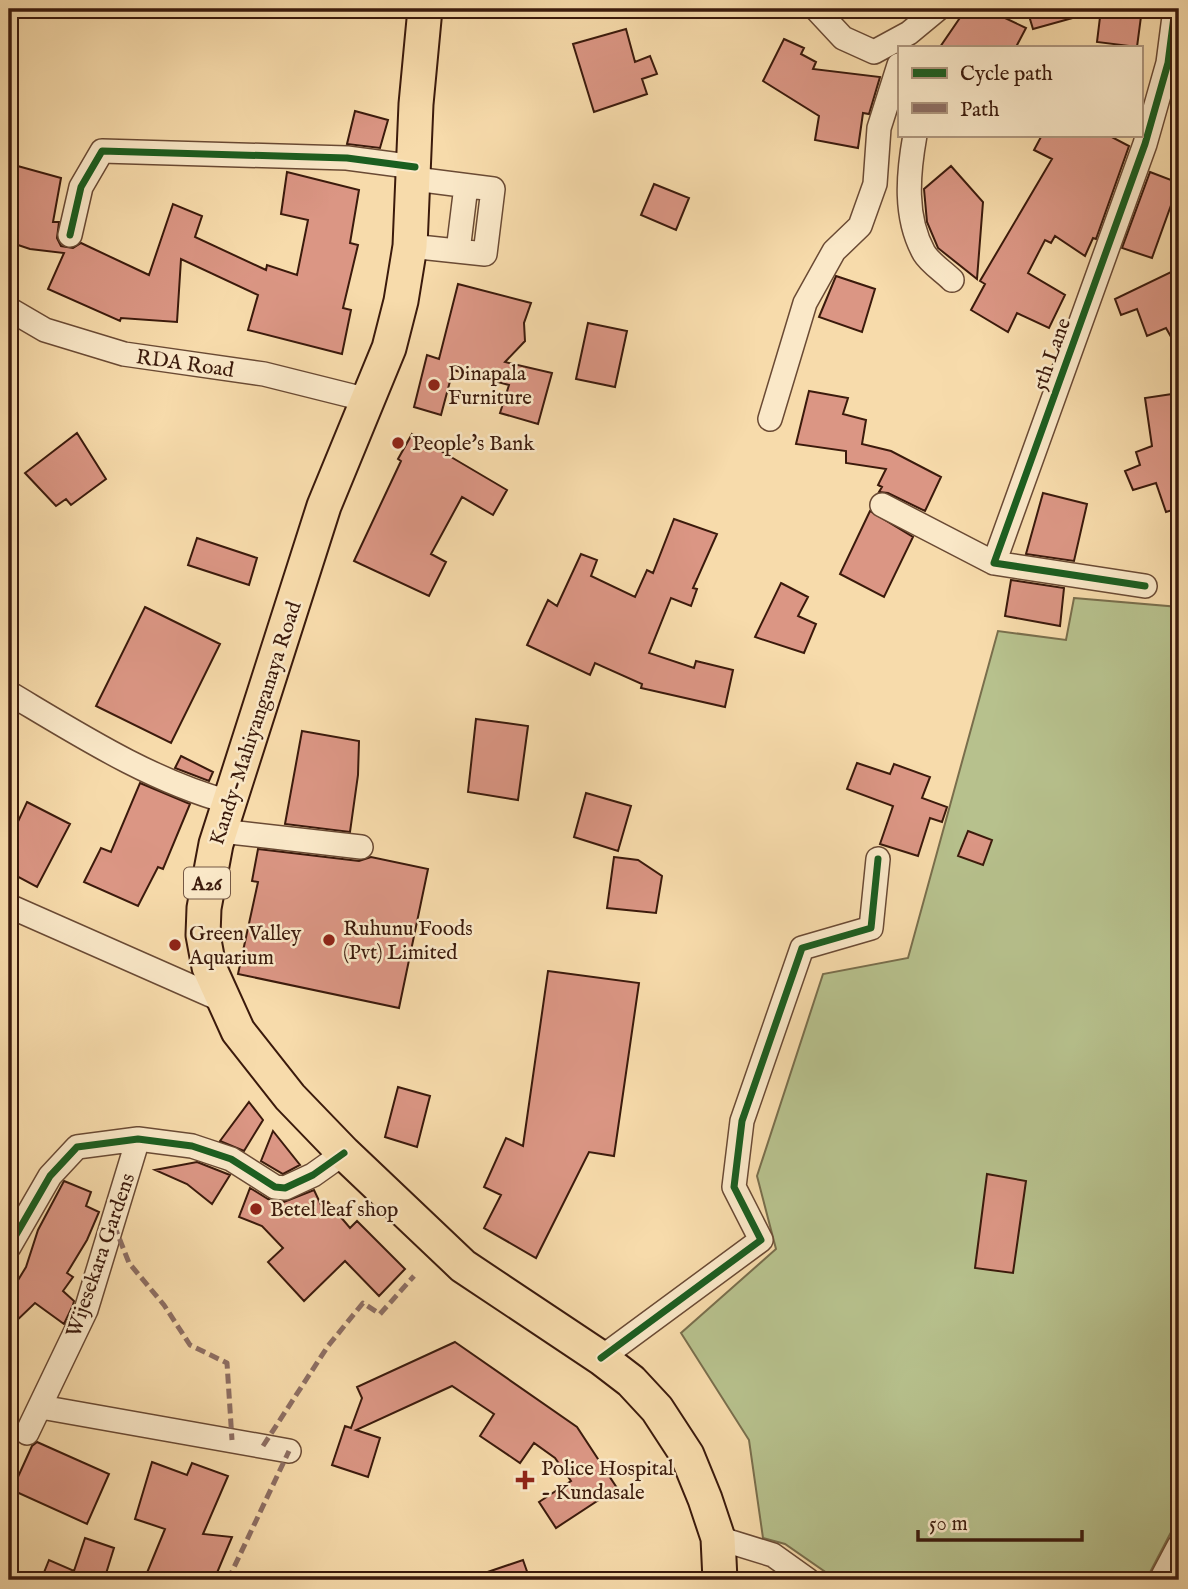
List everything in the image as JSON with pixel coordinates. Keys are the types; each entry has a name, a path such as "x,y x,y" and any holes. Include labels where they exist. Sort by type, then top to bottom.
{"highway":[{"name":"Kandy-Mahiyanganaya Road","path":"425,9 416,104 410,246 389,348 324,506 225,816 207,882 204,934 209,967 238,1031 290,1097 344,1153 463,1266 601,1358 631,1381 657,1409 687,1455 718,1538 720,1580"}],"street":[{"path":"816,9 843,38 874,52 908,42 938,9"},
{"name":"5th Lane","path":"995,563 1145,144 1168,63 1175,9"},
{"path":"769,419 805,303 834,251 860,226 875,184 879,128 898,68"},
{"path":"915,136 909,171 910,213 925,255 952,280"},
{"path":"71,235 81,187 102,151 347,158 493,190 485,254 410,246"},
{"name":"RDA Road","path":"9,309 45,330 124,354 264,374 368,400"},
{"path":"882,505 995,563 1145,586"},
{"path":"9,693 80,736 195,793 225,816 361,847"},
{"path":"601,1358 761,1240 734,1187 742,1121 802,948 871,928 878,859"},
{"path":"9,906 222,1000"},
{"path":"9,1247 50,1175 77,1147 138,1139 192,1146 231,1159 275,1186 285,1188 313,1175 344,1153"},
{"name":"Wijesekara Gardens","path":"27,1433 86,1310 138,1139"},
{"path":"41,1407 289,1451"},
{"path":"718,1538 773,1555 808,1580"},
{"path":"1161,1580 1179,1546"},
{"path":"773,1555 777,1580"}],"green space":[{"path":"1074,598 1179,607 1179,1517 1146,1580 837,1580 785,1544 763,1538 749,1440 681,1333 776,1249 757,1176 823,974 908,958 998,631 1066,640"}],"building":[{"path":"966,9 986,9 1026,28 1017,46 941,46"},
{"path":"1027,9 1086,9 1087,14 1033,29"},
{"path":"1101,9 1142,9 1137,46 1097,42"},
{"path":"626,29 635,62 650,56 657,74 642,79 647,94 594,112 573,44"},
{"path":"784,39 804,48 801,54 816,62 813,69 880,77 869,114 863,113 858,148 815,140 819,116 763,81"},
{"path":"355,111 388,120 380,148 347,144"},
{"path":"1041,136 1110,136 1129,146 1096,239 1093,238 1085,256 1055,236 1051,243 1045,240 1028,273 1065,295 1049,328 1017,313 1008,332 971,310 985,284 980,281 1052,159 1034,150"},
{"path":"14,165 61,178 53,222 59,222 57,238 61,246 73,248 81,243 149,275 173,204 202,216 195,237 266,270 267,265 297,275 308,220 281,214 287,172 359,190 350,243 358,245 343,308 351,310 342,354 248,330 258,295 181,259 177,322 121,318 120,321 48,289 64,253 30,249 9,242 9,192"},
{"path":"951,166 983,202 977,279 938,248 927,222 924,189"},
{"path":"1150,172 1179,183 1152,258 1122,248"},
{"path":"654,184 689,198 676,230 641,215"},
{"path":"1171,272 1179,287 1179,351 1166,328 1147,336 1137,309 1121,315 1115,299"},
{"path":"836,276 875,289 862,332 819,317"},
{"path":"458,284 531,303 524,323 525,341 505,362 552,373 538,424 500,413 509,385 453,370 441,415 414,407 427,355 439,359"},
{"path":"588,323 627,331 615,387 576,379"},
{"path":"809,391 848,398 843,414 866,420 862,444 891,451 941,477 925,511 888,493 879,492 882,487 878,485 886,469 846,463 846,451 796,444"},
{"path":"1179,393 1179,508 1166,512 1156,483 1133,490 1125,471 1140,465 1136,452 1152,446 1145,398"},
{"path":"77,433 106,479 71,505 66,499 56,506 25,473"},
{"path":"412,434 507,490 493,515 462,497 431,554 446,562 429,596 354,561 401,461 398,459"},
{"path":"1043,493 1087,504 1074,561 1026,554"},
{"path":"870,511 913,537 884,597 840,574"},
{"path":"674,519 717,534 693,588 697,589 691,606 671,598 649,653 694,668 696,661 733,670 725,707 641,688 642,684 595,663 590,675 527,645 548,600 557,606 581,554 597,560 591,576 635,597 647,570 653,573"},
{"path":"197,538 257,558 249,585 188,565"},
{"path":"1011,580 1064,588 1060,626 1005,616"},
{"path":"781,583 808,597 798,616 816,624 804,653 755,637"},
{"path":"145,607 220,644 171,743 96,706"},
{"path":"476,719 528,726 518,800 468,792"},
{"path":"302,731 359,741 358,775 350,832 285,824"},
{"path":"181,756 213,772 209,781 175,768"},
{"path":"857,763 890,774 894,764 930,777 922,798 947,807 942,822 930,818 918,856 880,844 893,806 847,789"},
{"path":"140,783 190,804 163,869 158,867 138,906 84,882 101,848 111,852"},
{"path":"586,793 631,806 618,851 574,837"},
{"path":"27,802 70,824 37,887 9,872 9,841"},
{"path":"968,831 992,840 983,865 958,856"},
{"name":"Ruhunu Foods (Pvt) Limited","path":"258,849 359,861 371,857 428,869 399,1008 238,974 258,882 252,881"},
{"path":"614,857 638,860 662,876 656,913 607,908"},
{"path":"548,971 639,983 614,1156 589,1152 536,1258 484,1228 501,1195 484,1187 506,1138 523,1146"},
{"path":"398,1087 430,1096 417,1147 385,1137"},
{"path":"249,1102 263,1120 244,1151 220,1141"},
{"path":"273,1131 300,1165 283,1174 261,1161"},
{"path":"197,1162 230,1175 212,1204 187,1184 155,1170"},
{"path":"987,1174 1026,1181 1013,1273 975,1268"},
{"path":"64,1181 91,1192 86,1206 99,1212 87,1240 67,1273 73,1277 63,1291 74,1301 73,1305 64,1324 35,1303 9,1328 9,1295 26,1267 38,1230"},
{"path":"250,1188 268,1199 284,1202 314,1190 322,1207 328,1202 350,1228 357,1221 405,1269 379,1296 345,1261 304,1301 268,1262 283,1248 262,1226 239,1217"},
{"path":"455,1342 577,1427 617,1488 556,1528 539,1502 571,1481 555,1458 534,1443 520,1463 480,1436 494,1414 452,1386 356,1430 380,1438 368,1477 332,1465 345,1426 351,1428 362,1398 357,1387"},
{"path":"37,1442 109,1474 87,1524 12,1490 32,1446"},
{"path":"152,1462 187,1475 192,1463 228,1476 203,1534 232,1537 214,1580 144,1580 165,1529 135,1519"},
{"path":"85,1538 114,1548 104,1580 41,1580 49,1560 74,1571"},
{"path":"523,1560 530,1580 474,1580 473,1577"}],"marked path":[{"path":"114,1225 129,1263 164,1305 190,1345 227,1363 232,1440"},
{"path":"263,1446 328,1346 363,1303 380,1314 414,1276"},
{"path":"228,1580 289,1451"}],"cycle path":[{"path":"1145,586 994,563 1145,144 1168,63 1175,9"},
{"path":"70,235 81,187 102,151 347,158 415,167"},
{"path":"601,1358 761,1240 734,1187 742,1121 802,948 871,928 878,859"},
{"path":"9,1247 50,1176 77,1147 138,1139 192,1146 231,1159 275,1187 285,1188 313,1175 344,1153"}],"place":[{"name":"Dinapala Furniture","path":"434,385"},
{"name":"People's Bank","path":"398,443"},
{"name":"Ruhunu Foods (Pvt) Limited","path":"329,940"},
{"name":"Green Valley Aquarium","path":"175,945"},
{"name":"Betel leaf shop","path":"256,1209"},
{"name":"Police Hospital - Kundasale","path":"525,1480"}]}
